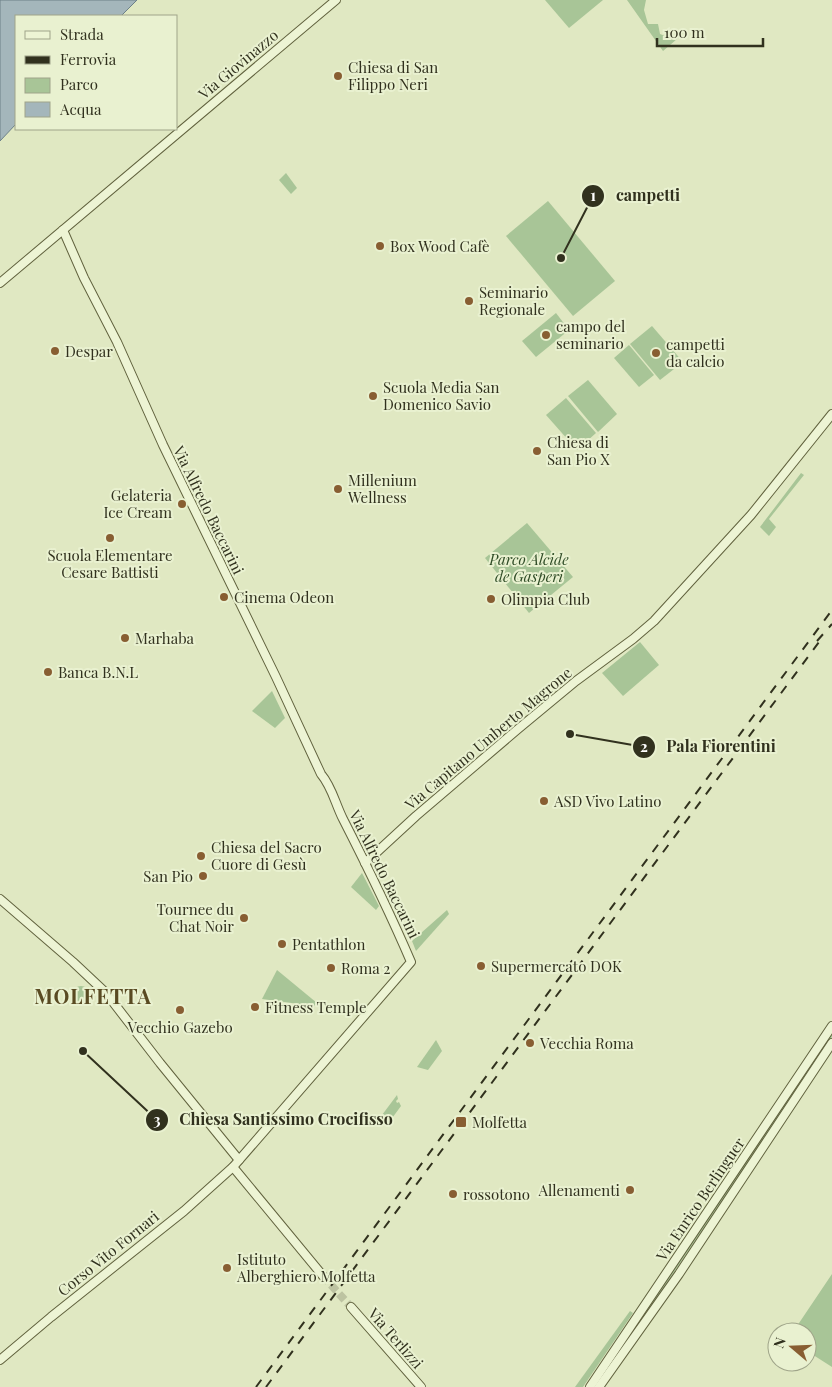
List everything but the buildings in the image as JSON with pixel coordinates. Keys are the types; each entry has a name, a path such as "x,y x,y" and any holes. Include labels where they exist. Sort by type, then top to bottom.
{"street":[{"name":"Via Giovinazzo","path":"0,283 336,0"},
{"name":"Via Alfredo Baccarini","path":"65,228 84,278 117,342 163,445 321,774 329,784 336,806 365,862 411,962"},
{"name":"Via Capitano Umberto Magrone","path":"365,862 518,729 576,681 654,621 752,515 832,414"},
{"path":"0,899 106,993 238,1160"},
{"name":"Corso Vito Fornari","path":"0,1360 51,1316 184,1211 233,1167 411,962"},
{"name":"Via Enrico Berlinguer","path":"590,1387 832,1026"},
{"name":"Via Enrico Berlinguer","path":"600,1387 832,1043"},
{"path":"233,1167 323,1276"},
{"name":"Via Terlizzi","path":"351,1307 421,1387"}],"green space":[{"path":"545,0 603,0 569,28"},
{"path":"627,0 646,0 644,10 648,24 658,24 660,34 665,36 684,33 663,51"},
{"path":"286,173 297,188 291,194 279,180"},
{"path":"548,201 615,281 573,316 506,236"},
{"name":"campo del seminario","path":"556,313 569,330 536,357 522,341"},
{"name":"campetti da calcio","path":"652,326 683,362 660,380 630,344"},
{"path":"629,345 654,375 639,387 614,358"},
{"path":"588,380 617,414 598,432 568,396"},
{"path":"566,398 596,433 577,450 546,415"},
{"path":"801,473 804,475 769,519 776,527 769,536 760,527"},
{"name":"Parco Alcide de Gasperi","path":"527,523 573,577 529,613 485,558"},
{"path":"640,642 659,665 623,696 602,673"},
{"path":"272,691 285,718 275,728 252,711"},
{"path":"362,873 379,906 376,910 351,887"},
{"path":"447,910 449,914 416,951 412,941"},
{"path":"277,970 317,1003 314,1006 262,999"},
{"path":"78,986 84,986 89,991 87,1000 78,1002 73,997 73,991"},
{"path":"832,1034 832,1037 597,1387 594,1387"},
{"path":"436,1040 442,1051 428,1070 417,1067"},
{"path":"397,1095 398,1099 396,1101 401,1106 387,1125 379,1119"},
{"path":"832,1274 832,1367 817,1357 817,1322 800,1322"},
{"path":"630,1311 633,1313 583,1387 575,1387"}],"water":[{"path":"0,0 137,0 122,15 15,15 15,125 0,141"}],"tunnel":[{"path":"323,1276 351,1307"}],"railway":[{"path":"256,1387 832,610"},
{"path":"817,641 832,624"},
{"path":"266,1387 822,638"}],"place":[{"name":"Chiesa di San Filippo Neri","path":"338,76"},
{"name":"Box Wood Cafè","path":"380,246"},
{"name":"campetti","path":"561,258"},
{"name":"Seminario Regionale","path":"469,301"},
{"name":"campo del seminario","path":"546,335"},
{"name":"Despar","path":"55,351"},
{"name":"campetti da calcio","path":"656,353"},
{"name":"Scuola Media San Domenico Savio","path":"373,396"},
{"name":"Chiesa di San Pio X","path":"537,451"},
{"name":"Millenium Wellness","path":"338,489"},
{"name":"Gelateria Ice Cream","path":"182,504"},
{"name":"Scuola Elementare Cesare Battisti","path":"110,538"},
{"name":"Cinema Odeon","path":"224,597"},
{"name":"Olimpia Club","path":"491,599"},
{"name":"Marhaba","path":"125,638"},
{"name":"Banca B.N.L","path":"48,672"},
{"name":"Pala Fiorentini","path":"570,734"},
{"name":"ASD Vivo Latino","path":"544,801"},
{"name":"Chiesa del Sacro Cuore di Gesù","path":"201,856"},
{"name":"San Pio","path":"203,876"},
{"name":"Tournee du Chat Noir","path":"244,918"},
{"name":"Pentathlon","path":"282,944"},
{"name":"Supermercato DOK","path":"481,966"},
{"name":"Roma 2","path":"331,968"},
{"name":"Fitness Temple","path":"255,1007"},
{"name":"Vecchio Gazebo","path":"180,1010"},
{"name":"Vecchia Roma","path":"530,1043"},
{"name":"Chiesa Santissimo Crocifisso","path":"83,1051"},
{"name":"Molfetta","path":"461,1122"},
{"name":"Allenamenti","path":"630,1190"},
{"name":"rossotono","path":"453,1194"},
{"name":"Istituto Alberghiero Molfetta","path":"227,1268"}],"district":[{"name":"MOLFETTA","path":"93,995"}]}
